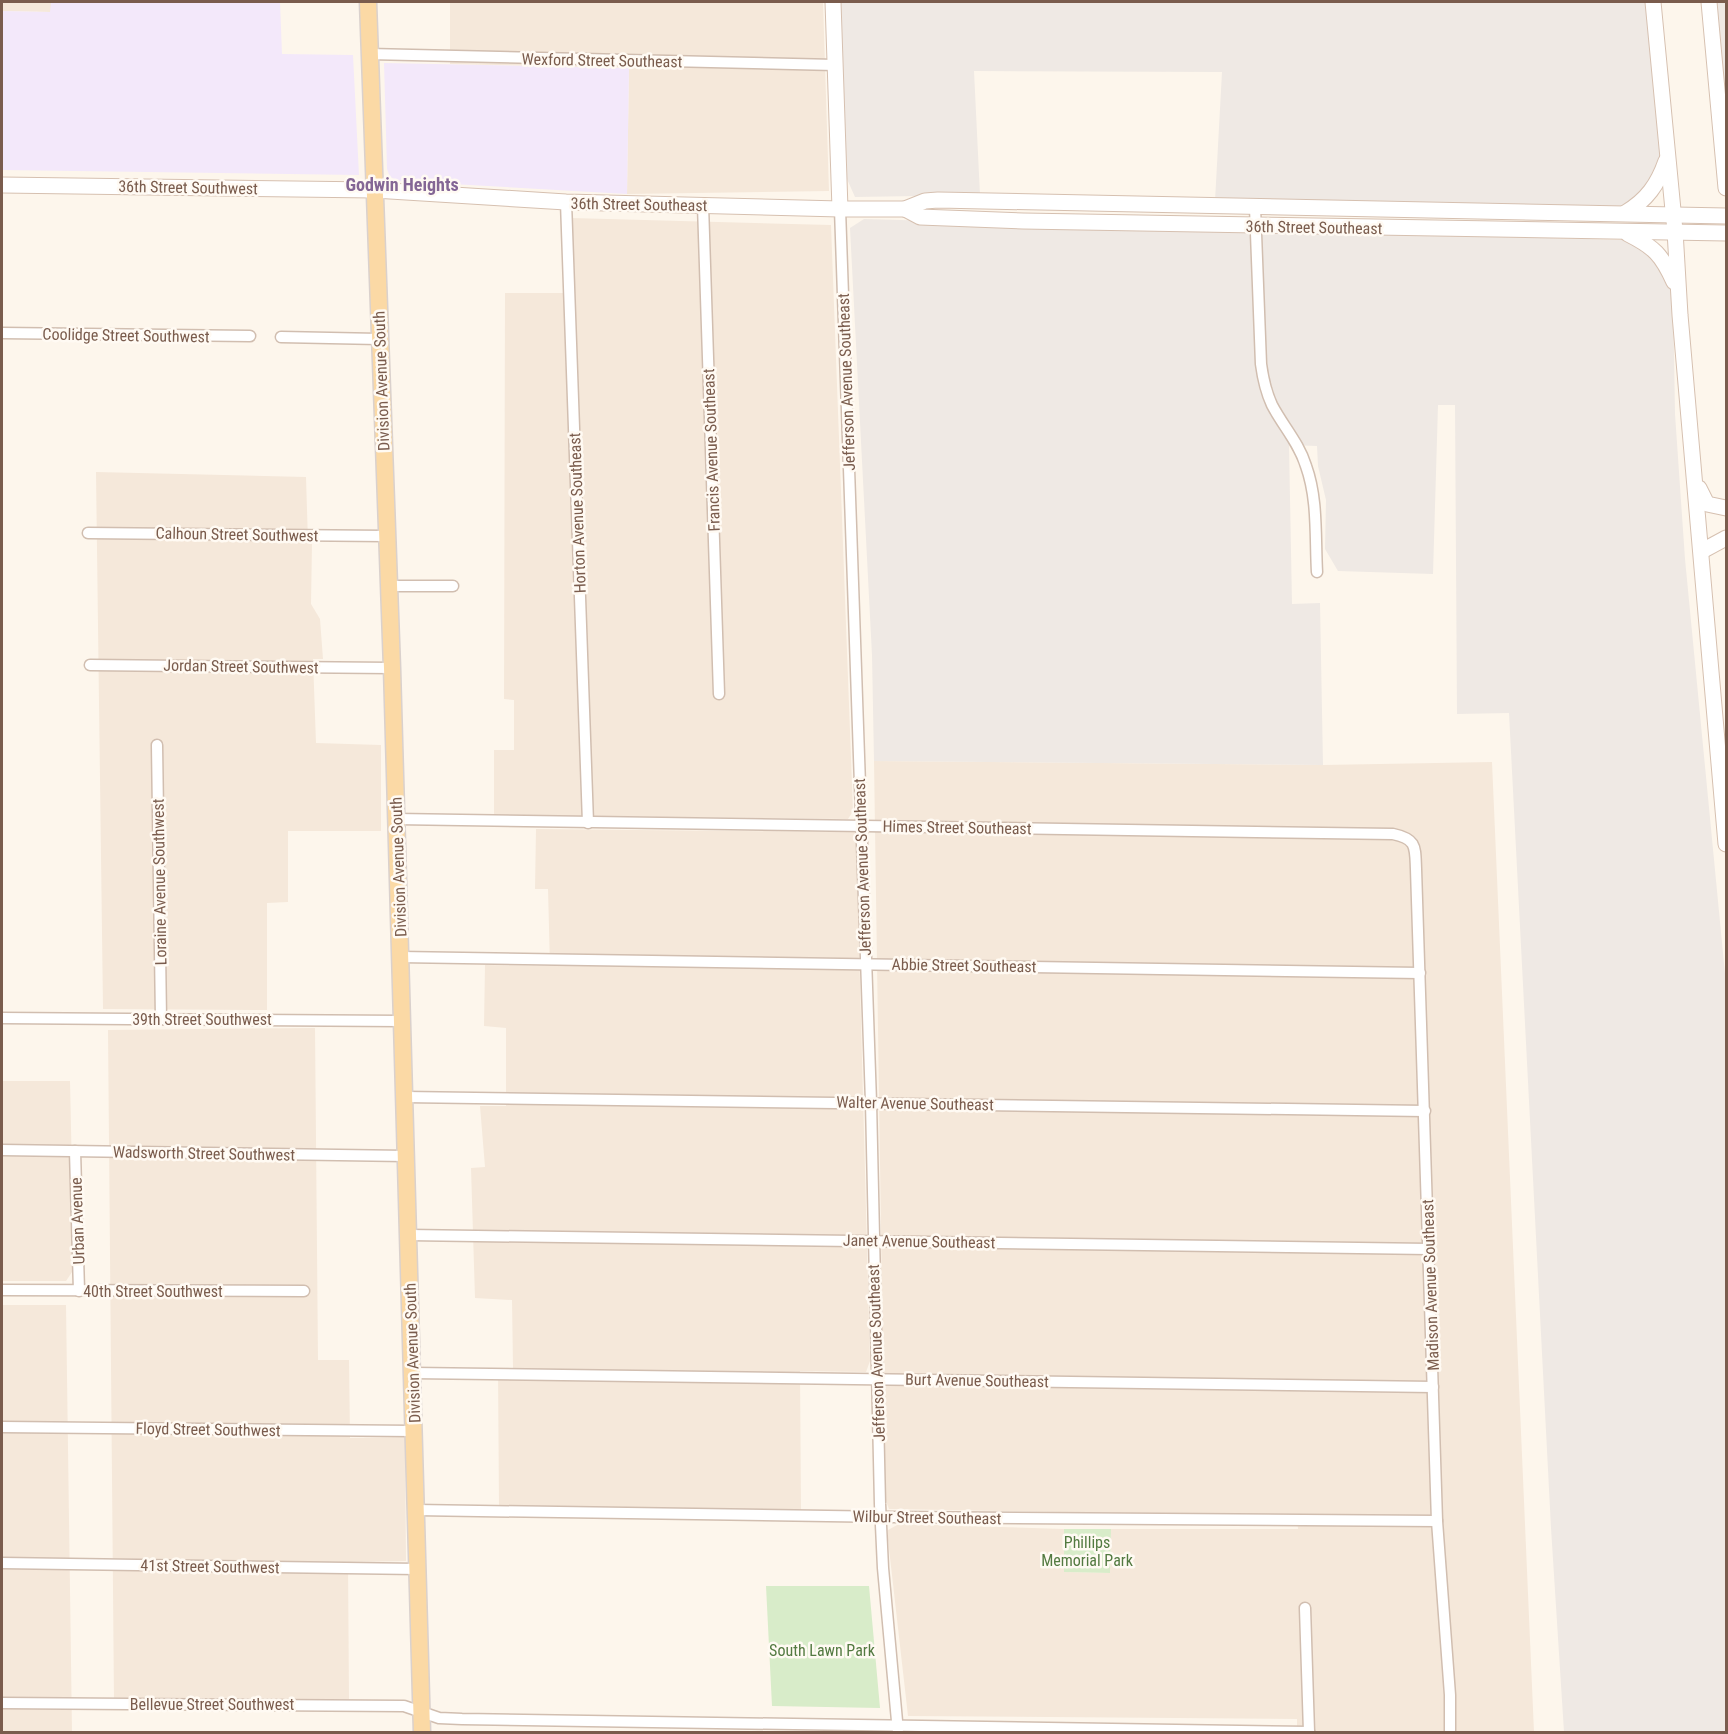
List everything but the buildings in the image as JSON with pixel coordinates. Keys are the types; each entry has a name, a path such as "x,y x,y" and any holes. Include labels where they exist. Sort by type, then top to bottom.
{"main road":[{"name":"Division Avenue South","path":"368,2 392,668 422,1732"}],"street":[{"name":"Jefferson Avenue Southeast","path":"833,2 871,1102 880,1517 898,1729"},
{"path":"1653,2 1723,770 1726,844"},
{"path":"1709,2 1726,167 1726,188"},
{"name":"Wexford Street Southeast","path":"369,54 835,65"},
{"path":"1625,213 1639,205 1650,194 1660,178 1667,158"},
{"name":"36th Street Southwest","path":"2,185 374,190"},
{"name":"36th Street Southeast","path":"374,190 566,202 840,209 904,209 925,201 938,200 1726,216"},
{"name":"Horton Avenue Southeast","path":"566,202 588,824"},
{"name":"Francis Avenue Southeast","path":"703,205 719,694"},
{"path":"1255,207 1260,364 1272,405 1298,444 1307,466 1314,501 1317,572"},
{"name":"36th Street Southeast","path":"904,209 920,217 951,219 1255,226 1726,232"},
{"path":"1626,232 1650,245 1658,253 1665,261 1678,291"},
{"name":"Coolidge Street Southwest","path":"2,333 250,336"},
{"path":"281,337 379,339"},
{"path":"1695,479 1707,504 1726,508"},
{"name":"Calhoun Street Southwest","path":"88,533 386,536"},
{"path":"1702,551 1726,538"},
{"path":"388,586 453,586"},
{"name":"Jordan Street Southwest","path":"90,664 392,668"},
{"name":"Loraine Avenue Southwest","path":"157,746 161,1019"},
{"name":"Himes Street Southeast","path":"396,819 588,824 861,825 1393,834 1409,838"},
{"name":"Madison Avenue Southeast","path":"1409,838 1416,852 1437,1521 1450,1695 1450,1732"},
{"name":"Abbie Street Southeast","path":"400,957 1420,974"},
{"name":"39th Street Southwest","path":"2,1018 402,1021"},
{"name":"Walter Avenue Southeast","path":"405,1097 1425,1111"},
{"name":"Wadsworth Street Southwest","path":"2,1150 406,1156"},
{"name":"Urban Avenue","path":"75,1151 79,1291"},
{"name":"Janet Avenue Southeast","path":"408,1235 1430,1249"},
{"name":"40th Street Southwest","path":"2,1290 304,1292"},
{"name":"Burt Avenue Southeast","path":"413,1373 1433,1387"},
{"name":"Floyd Street Southwest","path":"2,1427 414,1431"},
{"name":"Wilbur Street Southeast","path":"416,1510 880,1517 1437,1521"},
{"name":"41st Street Southwest","path":"2,1563 418,1569"},
{"path":"1305,1608 1309,1732"},
{"name":"Bellevue Street Southwest","path":"2,1703 404,1706 440,1718 898,1729 1309,1732"}],"shaded area":[{"path":"2,2 51,2 51,12 2,11"},
{"path":"51,2 280,2 282,54 353,55 359,175 2,170 2,11 50,12"},
{"path":"450,2 823,2 829,191 627,194 629,68 450,64"},
{"path":"840,2 1647,2 1662,160 1641,197 1618,207 1215,201 1222,72 974,71 980,195 855,197 847,179"},
{"path":"1716,2 1726,2 1726,127"},
{"path":"384,63 629,68 627,194 398,181 390,177 387,169"},
{"path":"571,218 831,225 853,811 848,819 494,815 494,750 514,750 514,700 504,699 505,293 574,293"},
{"path":"864,219 1622,240 1641,248 1660,263 1673,293 1675,414 1685,559 1726,984 1726,1732 1564,1732 1551,1528 1509,713 1457,714 1455,405 1438,405 1433,574 1338,571 1325,549 1326,500 1318,466 1317,446 1289,445 1292,604 1320,603 1323,765 874,761 872,655 850,228"},
{"path":"96,472 306,477 308,542 312,543 311,604 320,619 323,659 313,659 316,743 381,745 381,831 288,831 288,902 267,903 267,1010 103,1009"},
{"path":"874,761 1323,765 1492,762 1534,1732 1297,1732 1297,1719 908,1716 888,1540 888,1530 899,1524 1064,1529 1064,1572 1110,1573 1111,1529 1298,1529 1297,1516 889,1509 885,1498"},
{"path":"536,829 856,832 870,1361 866,1372 800,1371 801,1511 499,1507 498,1369 513,1368 512,1300 475,1298 471,1168 485,1167 480,1106 506,1106 506,1028 484,1026 485,965 550,966 548,889 535,889"},
{"path":"315,1028 318,1360 349,1360 350,1438 405,1437 406,1561 348,1562 349,1699 114,1701 108,1030"},
{"path":"2,1081 70,1081 74,1269 66,1281 2,1281"},
{"path":"2,1305 66,1305 72,1732 2,1732"}],"green space":[{"name":"Phillips Memorial Park","path":"1064,1529 1111,1529 1110,1573 1064,1572"},
{"name":"South Lawn Park","path":"766,1586 869,1586 880,1708 772,1706"}],"district":[{"name":"Godwin Heights","path":"402,185"}]}
